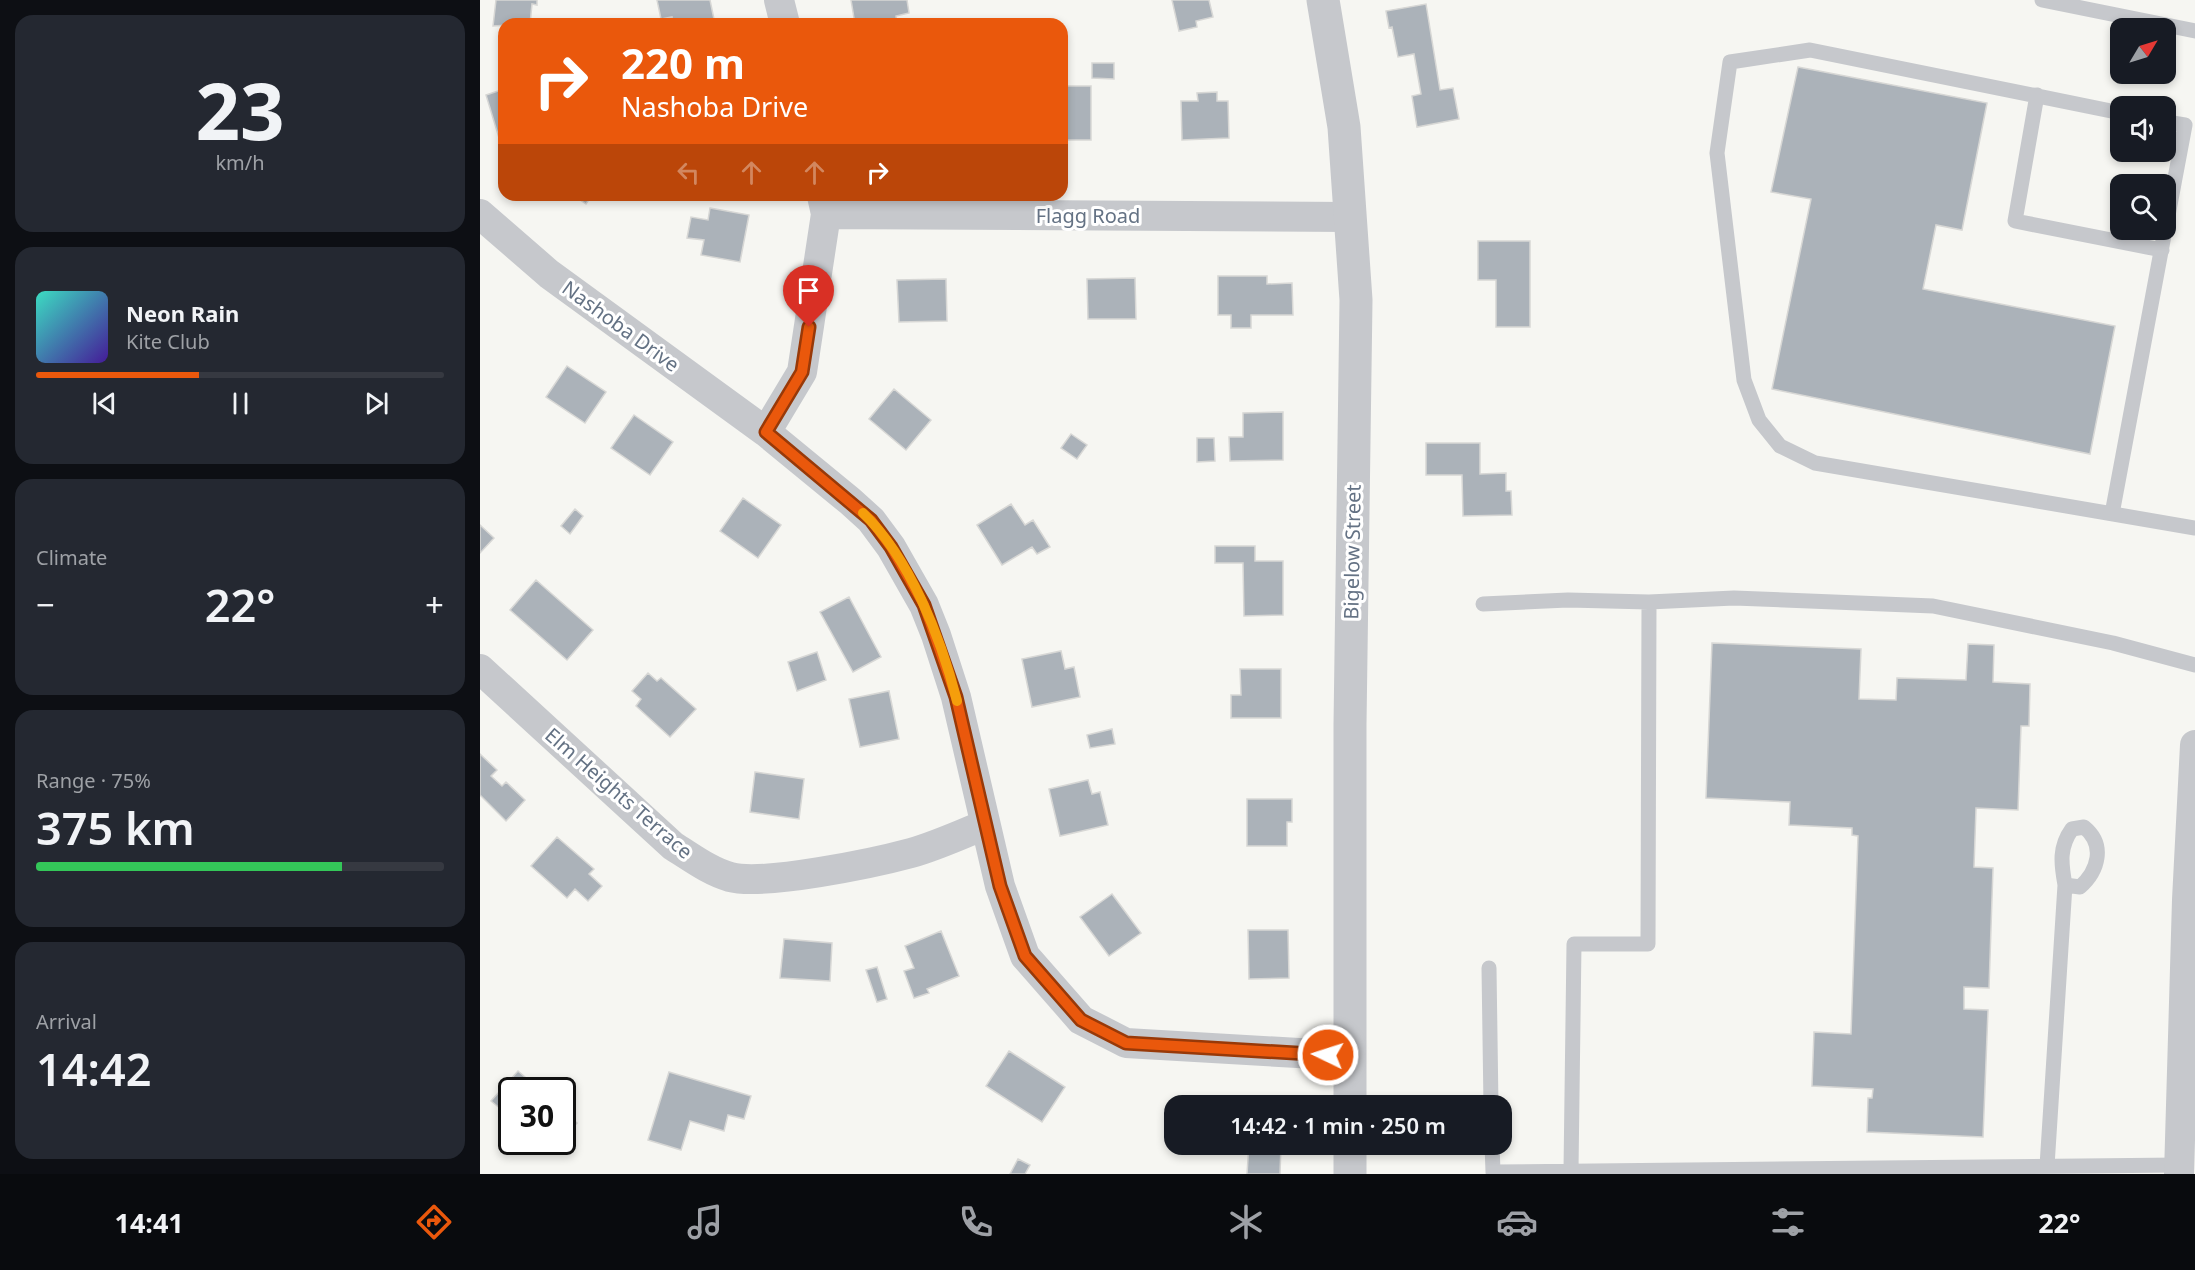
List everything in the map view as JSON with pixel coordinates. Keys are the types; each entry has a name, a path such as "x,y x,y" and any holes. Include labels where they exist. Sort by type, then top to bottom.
{"street":[{"path":"779,0 784,18"},
{"name":"Bigelow Street","path":"1323,0 1344,127 1356,300 1350,725 1350,1095"},
{"path":"766,432 802,372 824,205"},
{"name":"Flagg Road","path":"824,205 1350,217"},
{"name":"Nashoba Drive","path":"480,214 549,274 766,432 871,520 891,547 919,596 936,635 956,697 1000,886 1025,956 1081,1020 1126,1043 1350,1056"},
{"name":"Elm Heights Terrace","path":"480,669 673,846 699,862 731,877 750,880 790,876 910,853 984,825"},
{"path":"2179,1170 2194,752"},
{"path":"1350,1155 1350,1174"}],"lane":[{"path":"2042,0 2195,31"},
{"path":"2110,110 1810,50 1730,62 1717,153 1744,380 1760,420 1780,446 1815,463 2195,528"},
{"path":"2037,95 2015,221 2162,250"},
{"path":"2176,124 2185,125 2176,174"},
{"path":"2112,514 2164,240"},
{"path":"1483,604 1568,600 1648,602 1734,598 1933,606 2113,643 2195,665"},
{"path":"1571,1170 1574,944 1648,944 1648,602"},
{"path":"2047,1166 2065,885"},
{"path":"1489,968 1491,1095"},
{"path":"1492,1155 1492,1172 2047,1166 2179,1170"}],"building":[{"path":"496,0 537,0 537,5 532,4 531,18 498,18 498,26 493,26"},
{"path":"657,0 710,0 714,18 672,17 661,18"},
{"path":"851,0 907,0 909,13 896,16 896,18 854,18"},
{"path":"1172,0 1209,0 1213,17 1196,21 1197,27 1179,31"},
{"path":"1426,4 1440,90 1453,88 1459,119 1417,127 1412,96 1421,94 1414,54 1398,57 1386,11"},
{"path":"1092,63 1114,63 1114,79 1092,78"},
{"path":"1798,67 1987,103 1962,230 1936,225 1923,289 2115,326 2090,454 1772,389 1811,199 1771,192"},
{"path":"1068,86 1091,86 1091,140 1068,140"},
{"path":"498,91 498,134 486,95"},
{"path":"1217,92 1217,101 1228,101 1229,138 1182,140 1181,101 1198,101 1197,93"},
{"path":"710,208 749,215 740,262 701,255 704,240 687,238 691,217 708,220"},
{"path":"1478,241 1530,241 1530,327 1496,327 1496,280 1478,280"},
{"path":"1218,276 1267,276 1267,284 1292,283 1293,315 1251,315 1251,328 1231,328 1231,315 1218,315"},
{"path":"1135,278 1136,319 1088,319 1087,279"},
{"path":"946,279 947,321 899,322 897,280"},
{"path":"567,366 606,392 585,423 546,397"},
{"path":"894,389 931,420 906,450 869,419"},
{"path":"1283,412 1283,460 1230,461 1229,437 1243,437 1243,413"},
{"path":"634,415 673,442 650,475 611,448"},
{"path":"1071,434 1087,445 1077,459 1061,448"},
{"path":"1197,438 1214,438 1215,461 1197,462"},
{"path":"1426,443 1480,443 1480,474 1506,473 1506,491 1511,491 1512,515 1463,516 1462,475 1426,475"},
{"path":"743,498 781,525 758,558 720,531"},
{"path":"1011,504 1025,525 1033,520 1050,547 1037,554 1032,547 1002,565 977,525"},
{"path":"575,509 583,516 570,534 561,526"},
{"path":"480,525 494,538 480,553"},
{"path":"1215,546 1255,546 1255,561 1283,561 1283,615 1244,616 1243,563 1215,563"},
{"path":"536,580 593,630 567,660 510,610"},
{"path":"849,597 881,657 853,672 820,612"},
{"path":"1712,643 1861,649 1859,699 1896,700 1897,678 1966,680 1968,644 1994,645 1993,682 2030,684 2029,726 2021,726 2018,810 1976,808 1974,867 1993,868 1989,988 1964,987 1964,1009 1988,1010 1983,1137 1867,1132 1868,1098 1872,1098 1873,1089 1812,1086 1814,1032 1851,1034 1858,836 1852,835 1852,828 1789,825 1790,802 1706,798"},
{"path":"1061,651 1065,669 1074,667 1080,697 1032,707 1022,659"},
{"path":"817,652 826,680 797,691 788,662"},
{"path":"1240,669 1281,669 1281,718 1231,718 1231,695 1241,695"},
{"path":"648,673 657,681 661,678 696,709 670,737 636,706 641,699 632,691"},
{"path":"889,691 899,739 860,747 849,699"},
{"path":"1112,729 1115,744 1090,748 1087,735"},
{"path":"480,754 497,770 491,776 502,786 506,782 525,800 506,821 480,795"},
{"path":"755,772 804,779 799,819 750,812"},
{"path":"1088,780 1092,794 1100,792 1108,825 1060,836 1049,789"},
{"path":"1247,799 1292,799 1292,822 1287,822 1287,846 1247,846"},
{"path":"557,837 594,869 589,874 602,886 588,901 575,889 567,898 531,866"},
{"path":"1112,894 1141,933 1109,956 1080,917"},
{"path":"1248,930 1288,930 1289,978 1249,979"},
{"path":"941,931 959,976 927,989 929,993 914,998 904,971 914,968 905,946"},
{"path":"784,939 832,943 830,981 780,978"},
{"path":"877,967 887,999 877,1002 866,970"},
{"path":"1009,1051 1065,1087 1042,1122 986,1086"},
{"path":"518,1071 525,1077 513,1077"},
{"path":"669,1072 751,1096 744,1119 728,1115 724,1131 690,1121 681,1150 648,1140"},
{"path":"498,1093 498,1107 491,1101"},
{"path":"1248,1155 1281,1155 1280,1174 1247,1174"},
{"path":"1018,1159 1030,1165 1025,1174 1010,1174"}],"slow traffic":[{"path":"863,513 891,547 924,605 957,701"}],"route":[{"path":"809,327 802,372 766,432 871,520 891,547 924,605 956,697 1000,886 1025,956 1081,1020 1126,1043 1328,1055"}]}
